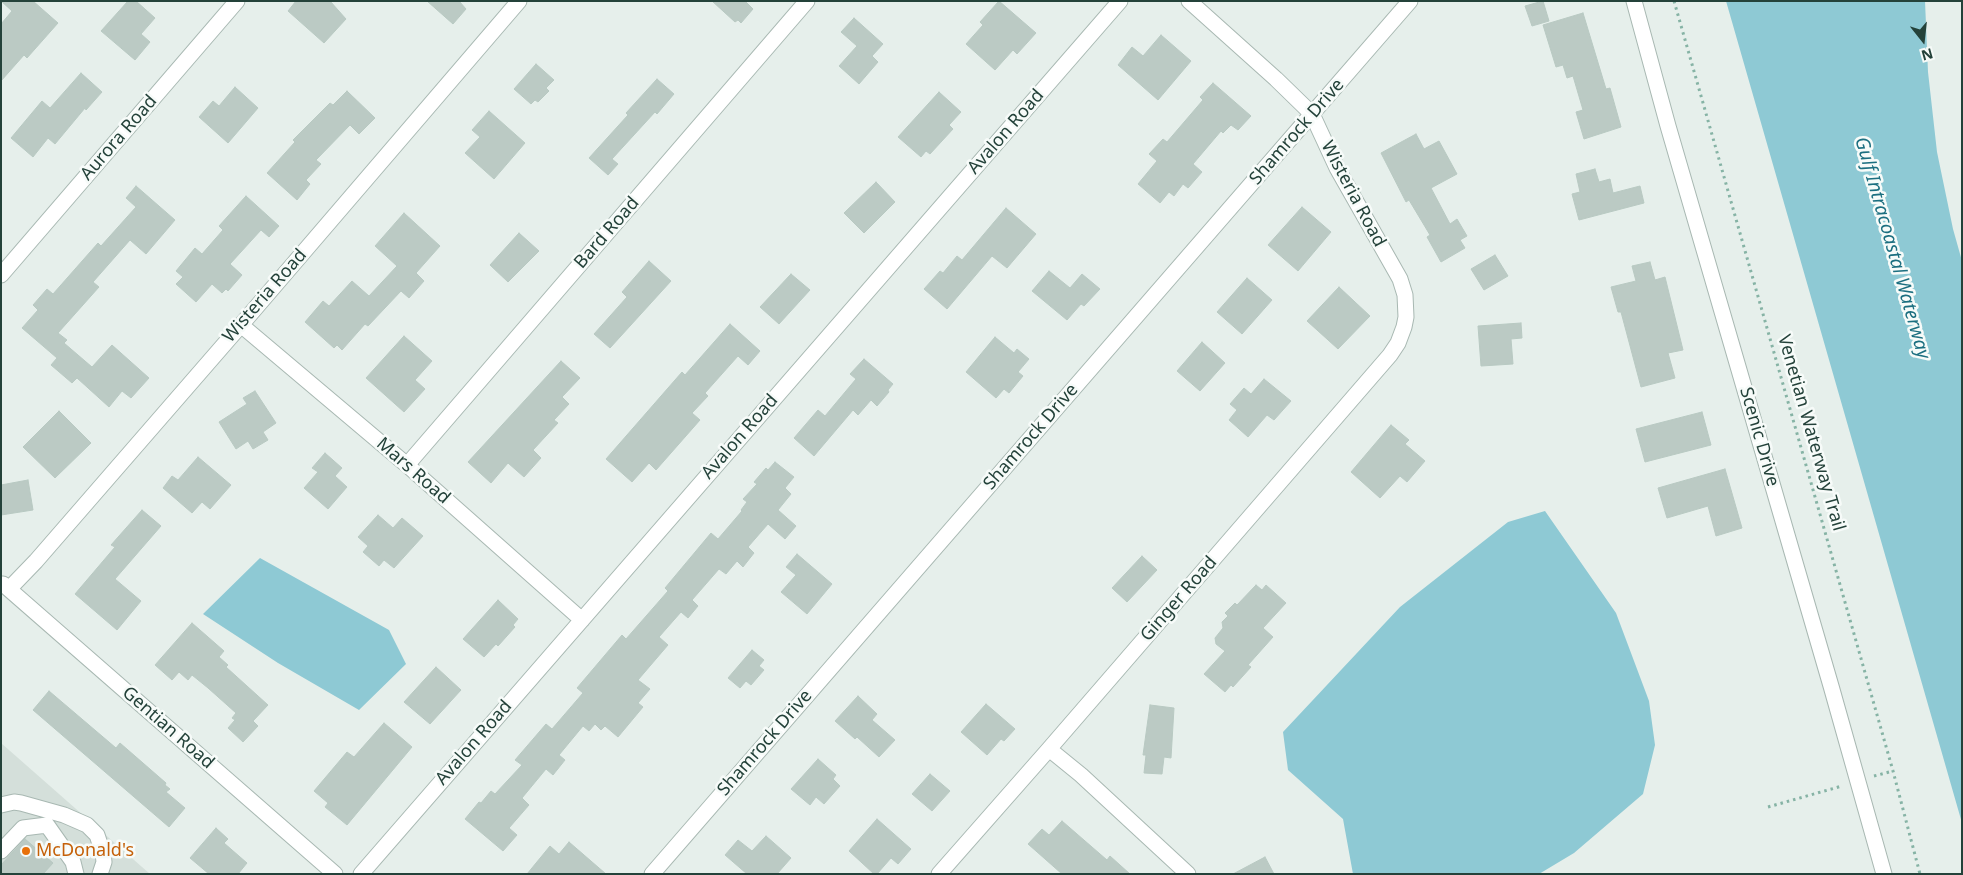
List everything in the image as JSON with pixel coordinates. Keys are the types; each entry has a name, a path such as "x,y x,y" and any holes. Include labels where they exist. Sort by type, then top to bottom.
{"street":[{"name":"Aurora Road","path":"1,275 237,1"},
{"name":"Wisteria Road","path":"5,586 36,560 519,1"},
{"name":"Bard Road","path":"407,466 807,1"},
{"name":"Avalon Road","path":"361,874 1120,1"},
{"name":"Wisteria Road","path":"1189,1 1312,114 1338,168 1400,279 1405,295 1406,317"},
{"name":"Shamrock Drive","path":"652,874 1410,1"},
{"name":"Scenic Drive","path":"1634,1 1668,126 1884,874"},
{"name":"Ginger Road","path":"939,874 1390,355 1398,343 1406,317"},
{"name":"Mars Road","path":"240,325 407,466 582,620"},
{"name":"Gentian Road","path":"5,586 335,874"},
{"path":"1049,749 1081,775 1188,874"},
{"path":"1,805 14,802 21,803 64,815 87,825 97,835 103,853 104,862 100,874"},
{"path":"1,851 23,828 47,825 73,862 76,874"}],"path":[{"name":"Venetian Waterway Trail","path":"1674,1 1893,771 1920,874"},
{"path":"1768,807 1893,771"}],"shaded area":[{"path":"1,743 150,874 1,874"}],"water":[{"name":"Gulf Intracoastal Waterway","path":"1726,1 1925,1 1928,72 1937,152 1953,229 1962,261 1962,823"},
{"path":"1545,511 1616,613 1649,701 1655,745 1643,794 1574,853 1539,874 1353,874 1343,819 1288,770 1283,732 1400,607 1508,522"},
{"path":"260,558 389,630 406,664 359,710 278,663 203,614"}],"building":[{"path":"1,1 33,1 58,23 27,58 24,55 1,81 1,24 12,11"},
{"path":"128,1 136,1 155,18 141,34 150,42 135,60 101,31"},
{"path":"296,1 330,1 346,19 324,43 288,11"},
{"path":"427,1 459,1 466,9 453,24"},
{"path":"712,1 745,1 753,9 741,23 738,20 735,22"},
{"path":"999,1 1036,33 1017,54 1013,50 995,70 966,44 983,25 980,22"},
{"path":"1543,1 1549,21 1532,26 1525,6"},
{"path":"1583,13 1606,89 1610,88 1621,127 1584,139 1576,112 1583,110 1573,76 1567,78 1563,65 1556,67 1543,25"},
{"path":"854,18 883,44 872,56 878,62 859,84 839,66 857,46 841,32"},
{"path":"1161,35 1191,61 1158,100 1118,65 1132,47 1143,56"},
{"path":"536,64 554,80 546,88 549,91 538,102 535,100 531,104 514,89"},
{"path":"81,73 102,92 86,110 85,108 55,144 48,138 33,157 11,138 42,101 50,108"},
{"path":"657,79 674,94 657,114 655,112 612,159 618,164 608,175 589,158 628,115 626,113"},
{"path":"1213,83 1251,116 1238,130 1231,125 1223,133 1221,131 1193,164 1202,172 1188,188 1183,184 1174,196 1169,192 1160,203 1138,184 1157,161 1149,154 1163,139 1167,142 1203,100 1200,97"},
{"path":"235,87 258,108 228,143 199,117 213,101 219,106"},
{"path":"347,91 375,118 359,134 350,125 316,160 321,164 306,180 310,184 297,200 267,173 295,142 293,140 330,103 333,105"},
{"path":"939,92 961,112 949,125 953,129 930,154 926,151 921,157 898,137"},
{"path":"489,111 525,143 494,179 465,153 480,137 472,130"},
{"path":"1416,134 1424,149 1439,141 1457,174 1431,188 1450,224 1457,219 1467,236 1460,240 1465,248 1441,262 1427,237 1430,235 1409,200 1406,202 1381,153"},
{"path":"1595,169 1599,182 1610,179 1613,193 1640,186 1644,203 1579,220 1572,194 1580,192 1576,174"},
{"path":"876,182 895,202 864,233 844,213"},
{"path":"136,186 175,220 146,254 130,240 93,282 99,287 58,333 67,340 64,343 92,367 112,345 149,378 131,398 122,391 109,407 77,378 72,383 51,365 57,358 22,328 38,310 33,305 47,289 53,294 98,243 101,246 136,207 126,198"},
{"path":"246,196 279,226 269,237 261,230 230,264 242,275 228,291 226,289 222,293 212,284 196,302 176,284 183,277 176,271 195,248 202,254 223,230 219,226"},
{"path":"1302,207 1331,232 1298,271 1268,245"},
{"path":"1006,208 1036,234 1007,268 992,256 947,309 924,289 940,271 943,273 957,256 962,260"},
{"path":"404,213 440,246 416,273 424,281 409,298 401,291 368,326 365,324 342,350 337,345 334,348 305,322 323,301 329,306 352,281 369,296 397,266 375,246"},
{"path":"519,233 539,251 508,282 490,265"},
{"path":"1495,255 1508,276 1484,290 1471,269"},
{"path":"649,261 671,281 610,348 594,334 627,297 622,292"},
{"path":"1650,262 1655,280 1665,277 1683,350 1668,353 1675,378 1641,387 1621,312 1618,312 1611,287 1636,281 1632,266"},
{"path":"1049,271 1070,288 1082,274 1100,289 1084,306 1081,304 1067,320 1032,291"},
{"path":"791,274 810,290 779,324 760,307"},
{"path":"1247,278 1272,300 1242,334 1217,312"},
{"path":"1339,287 1370,316 1338,349 1307,321"},
{"path":"1521,323 1522,338 1511,339 1513,364 1481,366 1478,326"},
{"path":"730,324 760,351 748,365 738,356 705,393 708,396 692,413 700,420 656,470 649,463 632,482 606,459 682,372 685,375"},
{"path":"404,336 432,361 415,380 425,389 404,412 366,378"},
{"path":"995,337 1014,353 1017,349 1029,359 1018,372 1023,376 1009,393 1004,389 996,398 966,372"},
{"path":"1202,342 1225,363 1200,391 1177,371"},
{"path":"864,359 893,384 888,390 889,392 877,406 871,400 858,415 853,410 814,456 794,438 818,410 825,416 856,379 850,374"},
{"path":"561,361 580,378 562,397 569,404 554,420 558,423 533,450 541,458 524,477 508,463 491,483 468,462"},
{"path":"1264,379 1291,401 1274,420 1267,415 1248,437 1229,420 1237,410 1230,404 1244,388 1251,394"},
{"path":"255,391 276,423 263,432 268,440 253,449 248,441 236,449 219,422 247,404 243,398"},
{"path":"59,411 91,443 55,478 23,447"},
{"path":"1702,412 1711,445 1645,462 1636,429"},
{"path":"1391,425 1409,440 1405,444 1425,461 1407,482 1400,476 1380,498 1351,472"},
{"path":"325,453 342,468 335,476 347,487 328,509 304,488 318,472 312,468"},
{"path":"198,457 231,485 210,509 202,502 192,513 163,488 172,476 178,480"},
{"path":"775,462 794,477 785,488 791,494 778,510 796,526 785,539 768,524 748,547 754,553 743,567 737,561 726,574 719,569 692,600 698,606 688,618 681,612 659,637 668,645 638,680 650,689 638,703 643,707 618,737 605,726 601,730 595,724 589,731 583,726 559,755 565,760 553,775 546,769 522,798 529,805 509,828 517,835 503,851 465,819 479,802 481,803 491,791 495,794 522,765 515,760 546,724 552,729 583,693 577,688 622,635 626,639 668,591 665,588 711,533 718,539 742,511 747,502 743,499 757,484 754,482 766,468 768,470"},
{"path":"1725,469 1742,528 1716,536 1708,506 1667,518 1658,488"},
{"path":"28,480 33,510 1,515 1,485"},
{"path":"142,510 161,526 115,579 141,601 117,630 75,594 115,547 111,545"},
{"path":"378,515 393,528 402,518 423,536 394,568 384,560 379,566 363,552 368,546 358,537"},
{"path":"797,554 832,584 807,614 781,592 796,575 786,567"},
{"path":"1142,556 1157,570 1127,602 1112,588"},
{"path":"1256,585 1262,590 1266,585 1286,603 1263,628 1273,637 1248,665 1251,667 1233,687 1231,685 1225,692 1204,674 1225,651 1216,644 1215,638 1223,628 1222,622 1228,616 1225,613 1235,603 1237,605"},
{"path":"498,600 518,619 513,625 515,627 498,646 496,644 484,657 463,639"},
{"path":"192,623 224,651 219,657 228,665 226,667 268,705 253,721 258,726 243,742 228,728 235,720 232,718 236,713 208,688 192,675 188,680 179,672 172,680 155,665"},
{"path":"752,650 764,660 759,666 764,670 751,685 746,681 740,688 728,678"},
{"path":"436,667 461,690 430,724 404,702"},
{"path":"49,691 116,748 120,743 166,783 165,785 170,789 166,792 185,808 169,827 33,710"},
{"path":"858,696 877,714 872,720 895,740 879,757 857,737 855,739 835,721"},
{"path":"986,704 1015,729 1004,741 1001,739 987,755 961,732"},
{"path":"1150,705 1174,708 1171,758 1164,757 1162,774 1144,773 1146,755 1143,755"},
{"path":"384,723 412,747 347,825 325,807 328,803 314,791 347,752 354,757"},
{"path":"818,759 836,775 833,779 840,786 824,804 816,797 810,805 791,789"},
{"path":"930,774 950,791 932,811 912,794"},
{"path":"877,819 911,849 898,864 891,858 877,874 874,874 849,851"},
{"path":"1062,821 1107,860 1110,856 1130,874 1062,874 1028,844 1042,829 1049,835"},
{"path":"216,828 228,839 224,843 247,863 238,874 209,874 190,858"},
{"path":"766,836 791,858 777,874 747,874 725,855 738,840 752,851"},
{"name":"McDonald's","path":"25,839 53,863 43,874 1,874 1,865"},
{"path":"569,842 606,874 527,874 550,846 559,854"},
{"path":"1265,857 1274,874 1233,874"}],"place":[{"name":"McDonald's","path":"26,851"}]}
